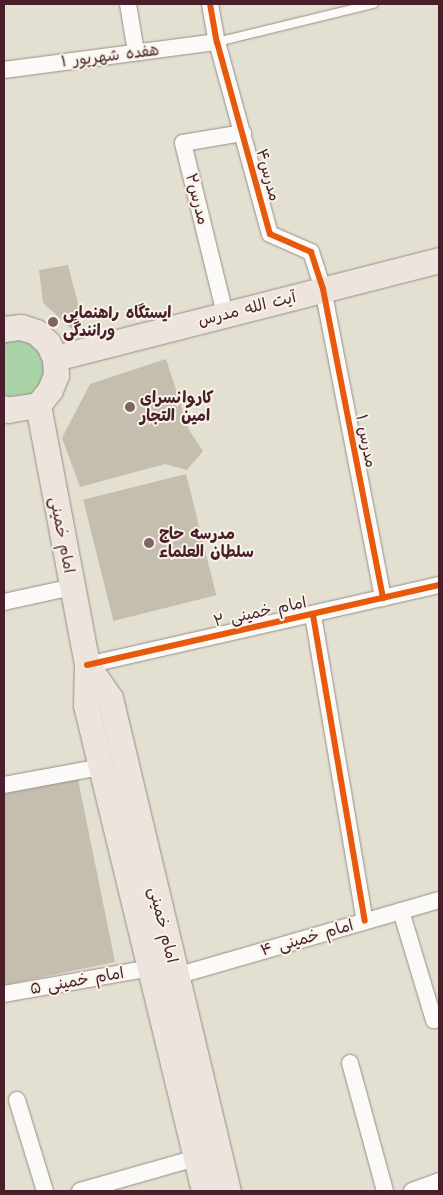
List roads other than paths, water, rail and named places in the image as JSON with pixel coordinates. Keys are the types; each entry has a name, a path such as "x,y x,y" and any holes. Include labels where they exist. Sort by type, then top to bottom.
{"main road":[{"name":"آیت الله مدرس","path":"55,358 439,260"},
{"path":"4,328 21,327 36,332 48,343 55,358 56,375 50,390 38,405 8,410 4,408"},
{"name":"امام خمینی","path":"38,405 87,665 86,705 204,1191"},
{"name":"امام خمینی","path":"87,665 110,698 228,1191"}],"street":[{"path":"128,4 136,52"},
{"name":"مدرس۴","path":"210,4 217,42 270,234 311,252 323,289"},
{"name":"هفده شهریور ۱","path":"4,70 217,42"},
{"name":"مدرس۲","path":"225,314 183,143 243,133"},
{"name":"مدرس ۱","path":"323,289 383,598"},
{"name":"امام خمینی ۲","path":"87,665 439,585"},
{"path":"4,602 72,587"},
{"path":"313,615 365,921"},
{"path":"4,785 101,767"},
{"name":"امام خمینی ۴","path":"176,976 439,900"},
{"path":"402,910 434,1020 439,1018"},
{"name":"امام خمینی ۵","path":"4,994 151,968"},
{"path":"350,1063 385,1191"},
{"path":"17,1100 45,1191"},
{"path":"80,1191 196,1158"},
{"path":"412,1191 439,1181"}],"lane":[{"path":"217,42 373,4"}],"place":[{"name":"ایستگاه راهنمایی ورانندگی","path":"53,322"},
{"name":"کاروانسرای امین التجار","path":"130,407"},
{"name":"مدرسه حاج سلطان العلماء","path":"149,543"}]}
